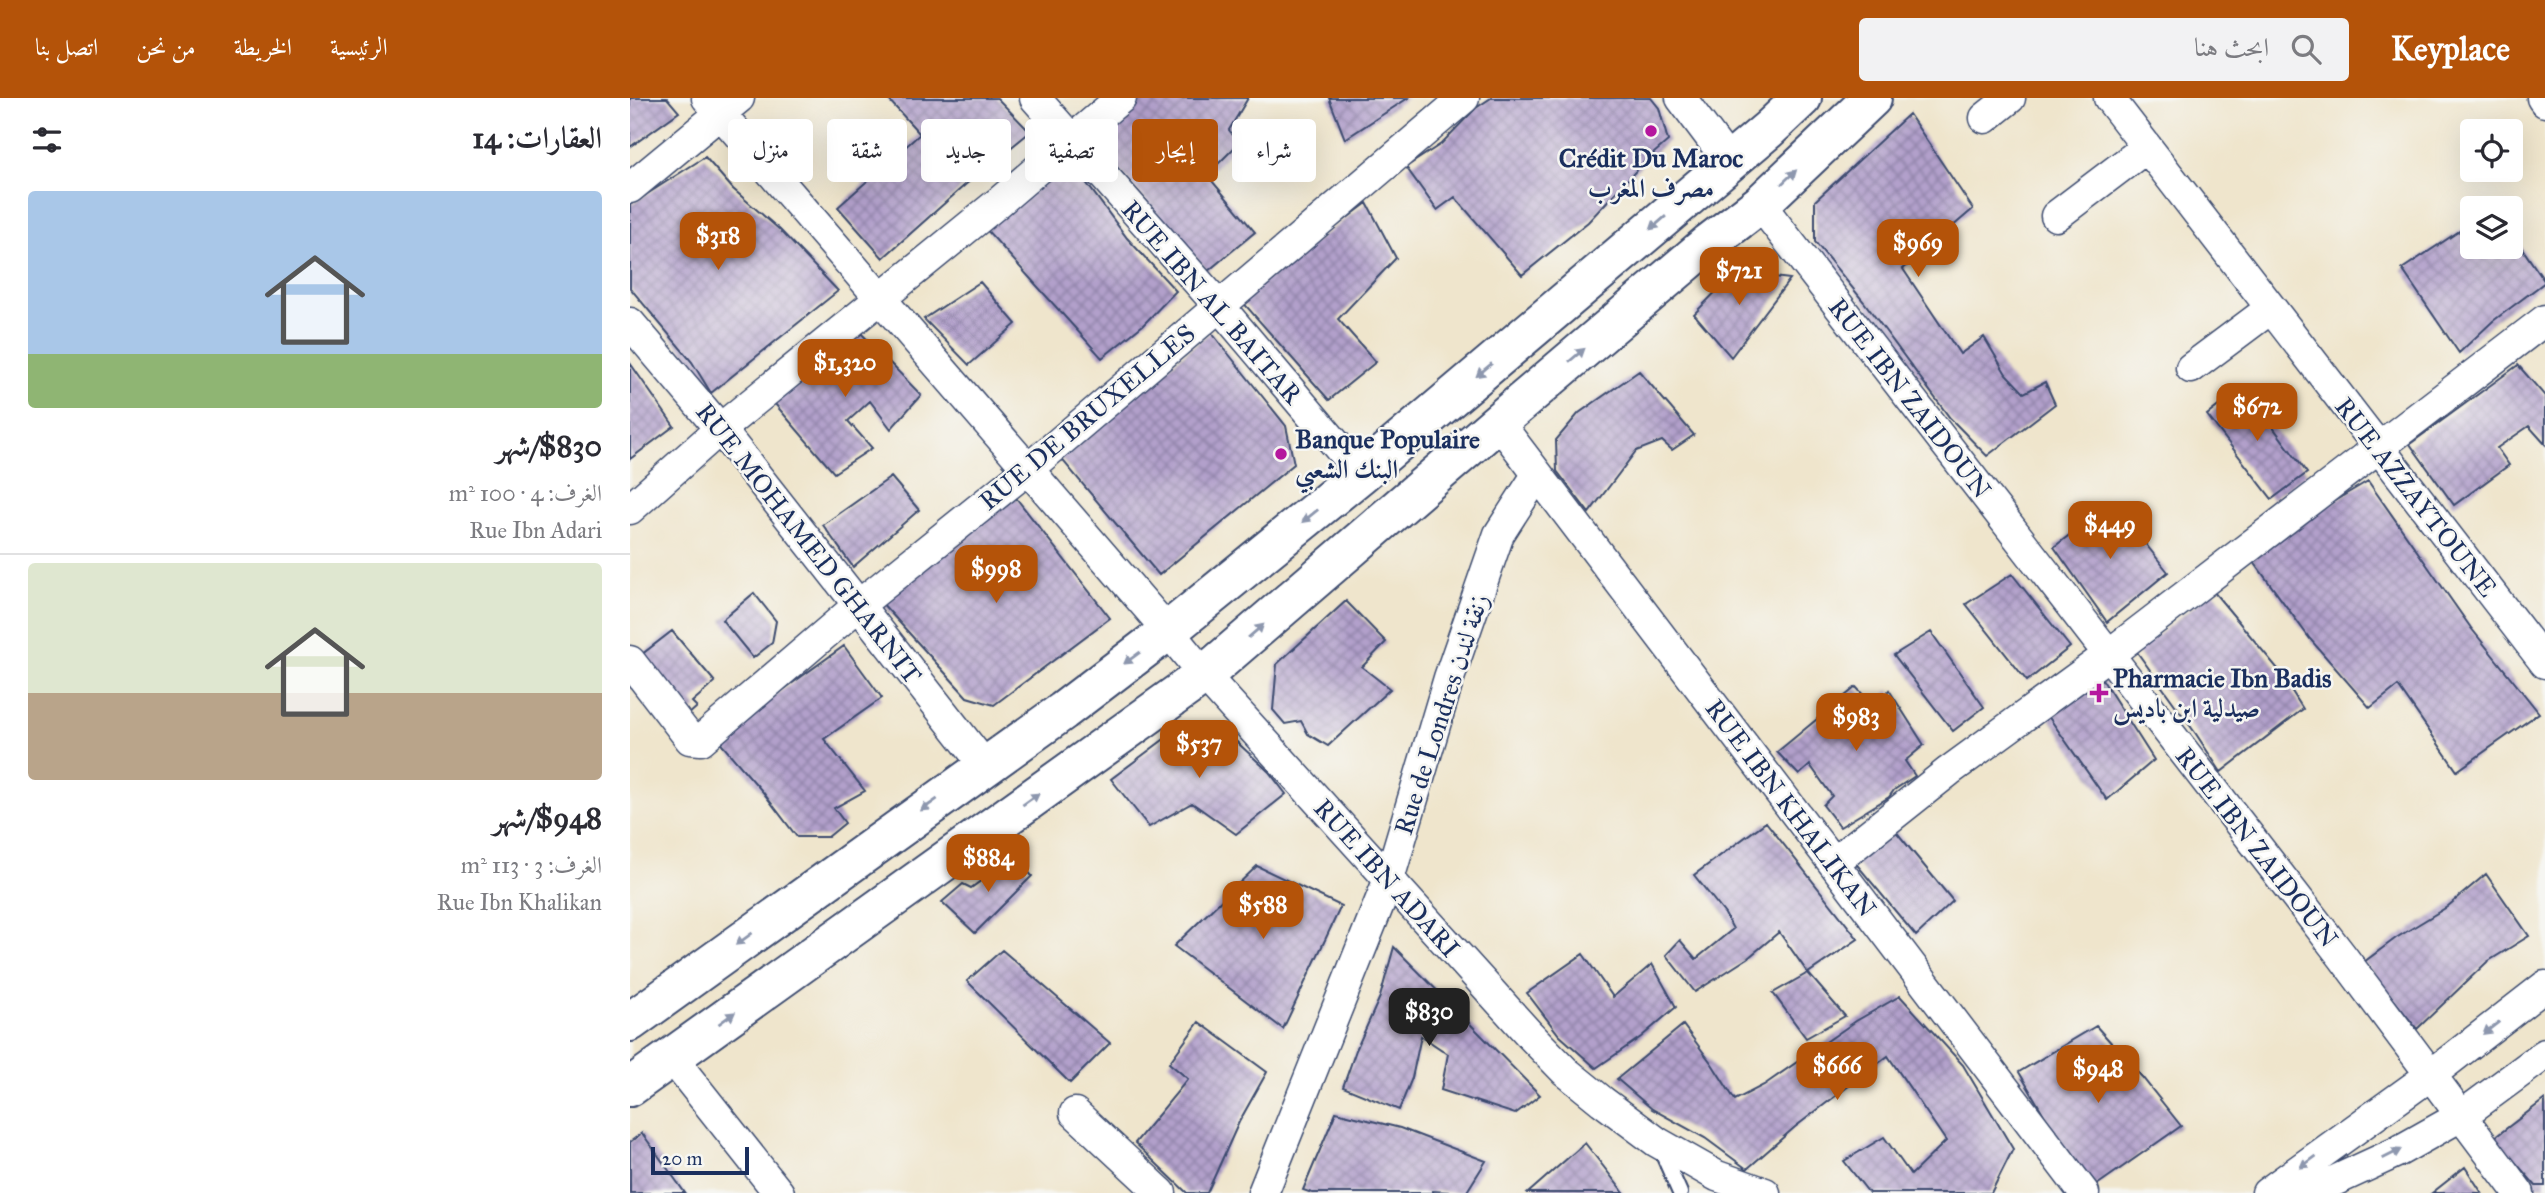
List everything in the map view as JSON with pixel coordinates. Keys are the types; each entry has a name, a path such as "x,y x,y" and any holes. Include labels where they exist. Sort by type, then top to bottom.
{"main road":[{"path":"630,1022 1168,631 1362,474 1802,98"},
{"path":"630,1087 1204,675 1709,243 1760,204 1872,98"}],"street":[{"name":"RUE IBN AL BAITAR","path":"1035,98 1052,119"},
{"path":"1096,119 1121,98"},
{"name":"RUE DE BRUXELLES","path":"630,661 690,739 701,740 860,604 1028,469 1464,98"},
{"path":"1681,98 1729,162"},
{"path":"1984,118 2010,98"},
{"name":"RUE AZZAYTOUNE","path":"2109,98 2545,663"},
{"path":"630,188 722,103"},
{"name":"RUE IBN ADARI","path":"722,103 880,299 1204,675 1483,985 1565,1071 1657,1142 1717,1176 1765,1193"},
{"path":"2056,216 2147,147"},
{"path":"630,509 720,429 1025,178"},
{"name":"RUE IBN AL BAITAR","path":"1108,182 1219,306 1362,474"},
{"name":"RUE IBN ZAIDOUN","path":"1760,204 2432,1074 2519,1193"},
{"path":"2191,368 2270,309"},
{"path":"1833,863 1949,771 2108,655 2545,320"},
{"name":"RUE MOHAMED GHARNIT","path":"630,323 720,429 985,766"},
{"name":"RUE IBN KHALIKAN","path":"1498,422 2084,1193"},
{"name":"Rue de Londres زنقة لندن","path":"1263,1193 1389,880 1449,678 1499,534 1537,475"},
{"path":"2267,1193 2432,1074 2545,986"},
{"path":"2308,1193 2386,1157 2461,1116 2545,1054"},
{"path":"672,1058 779,1193"},
{"path":"1075,1113 1161,1193"}],"lane":[{"path":"1657,1142 1680,1193"}],"building":[{"path":"630,98 667,98 679,112 630,147"},
{"path":"887,98 997,98 1025,127 1025,136 1011,147 1011,119 921,119 921,182 969,182 883,258 838,207 866,182 907,182 907,146 920,134"},
{"path":"1136,98 1248,98 1236,119 1232,119 1229,130 1232,134 1232,150 1218,164 1218,119 1132,119 1132,182 1213,182 1255,232 1208,271 1118,169 1118,119 1112,119"},
{"path":"1329,98 1408,98 1345,139"},
{"path":"1491,98 1651,98 1659,108 1668,141 1646,160 1588,222 1522,275 1455,197 1437,210 1406,167 1441,144 1476,108"},
{"path":"1909,114 1973,209 1903,269 1960,354 1984,337 2006,374 2024,393 2045,382 2055,404 1987,456 1950,418 1864,302 1815,242 1815,201"},
{"path":"705,157 733,189 780,230 838,291 711,393 692,362 630,288 630,205"},
{"path":"1044,182 1086,182 1127,238 1176,291 1143,325 1102,358 984,227"},
{"path":"1367,203 1396,258 1338,319 1376,362 1329,400 1240,299"},
{"path":"2460,231 2460,259 2523,259 2523,250 2545,282 2493,321 2459,353 2402,269"},
{"path":"1735,272 1790,279 1731,357 1694,314"},
{"path":"980,282 1016,324 969,365 924,319"},
{"path":"857,329 921,395 891,429 870,401 848,421 872,448 834,473 775,404 804,372"},
{"path":"1211,332 1286,426 1294,464 1159,575 1059,456"},
{"path":"630,363 674,426 630,459"},
{"path":"2518,365 2545,396 2545,444 2529,426 2497,448 2509,465 2454,505 2410,444"},
{"path":"1639,371 1694,435 1672,450 1662,441 1636,451 1589,513 1557,471 1556,440 1579,413"},
{"path":"2243,387 2307,473 2272,499 2207,415"},
{"path":"891,477 919,510 853,567 823,525"},
{"path":"2368,481 2471,628 2539,713 2457,771 2398,686 2370,708 2310,639 2251,558 2316,512"},
{"path":"1013,494 1110,618 994,705 967,697 880,601"},
{"path":"2112,502 2168,572 2107,622 2054,547"},
{"path":"2012,574 2070,647 2027,681 1966,604"},
{"path":"2213,591 2278,669 2303,709 2221,772 2137,652"},
{"path":"754,593 776,621 772,643 753,658 722,620"},
{"path":"1346,601 1386,642 1362,667 1390,689 1328,746 1308,734 1301,721 1285,724 1273,710 1277,664"},
{"path":"672,631 715,682 692,702 697,707 688,715 641,655"},
{"path":"1931,632 1984,707 1953,731 1894,655"},
{"path":"844,646 882,698 824,739 865,791 834,808 845,823 828,837 797,837 716,738"},
{"path":"2102,679 2154,760 2107,800 2048,716"},
{"path":"1856,687 1875,708 1889,690 1924,745 1905,761 1915,776 1894,790 1889,797 1840,827 1823,805 1832,796 1810,765 1799,775 1777,752"},
{"path":"1175,731 1225,731 1269,772 1286,794 1236,834 1192,803 1149,827 1111,779"},
{"path":"1766,822 1858,939 1808,973 1779,932 1748,958 1695,992 1666,955 1680,940 1696,959 1733,929 1725,914 1694,875"},
{"path":"1894,829 1953,901 1916,936 1853,860"},
{"path":"1015,856 1032,876 975,933 942,902 963,884 971,888"},
{"path":"1257,866 1341,906 1283,1029 1174,946"},
{"path":"2486,874 2529,936 2487,962 2417,1029 2364,962 2396,938 2447,907"},
{"path":"1394,947 1540,1095 1515,1114 1441,1090 1448,1054 1421,1036 1412,1078 1399,1110 1343,1087 1380,997"},
{"path":"1002,950 1110,1043 1070,1083 967,981"},
{"path":"1583,954 1613,997 1652,964 1676,1007 1641,1037 1596,1068 1559,1035 1527,993"},
{"path":"1808,973 1845,1016 1806,1038 1773,993"},
{"path":"1900,996 1963,1065 2013,1149 1991,1193 1869,1193 1844,1161 1884,1137 1911,1175 1946,1141 1888,1056 1795,1127 1747,1169 1705,1138 1652,1109 1617,1079 1683,1025 1735,1100 1764,1085 1856,1021"},
{"path":"1199,1022 1267,1072 1239,1122 1207,1193 1187,1193 1135,1143 1188,1079 1169,1063"},
{"path":"2096,1026 2181,1126 2094,1187 2058,1139 2019,1072"},
{"path":"2545,1099 2545,1186 2536,1186 2494,1138"},
{"path":"1336,1112 1400,1128 1486,1161 1466,1193 1312,1193 1303,1190"},
{"path":"642,1133 685,1193 630,1193 630,1142"},
{"path":"1585,1143 1624,1193 1528,1193"},
{"path":"2465,1167 2482,1193 2432,1193"}],"place":[{"name":"Crédit Du Maroc مصرف المغرب","path":"1651,131"},
{"name":"Banque Populaire البنك الشعبي","path":"1281,454"},
{"name":"Pharmacie Ibn Badis صيدلية ابن باديس","path":"2099,693"}]}
